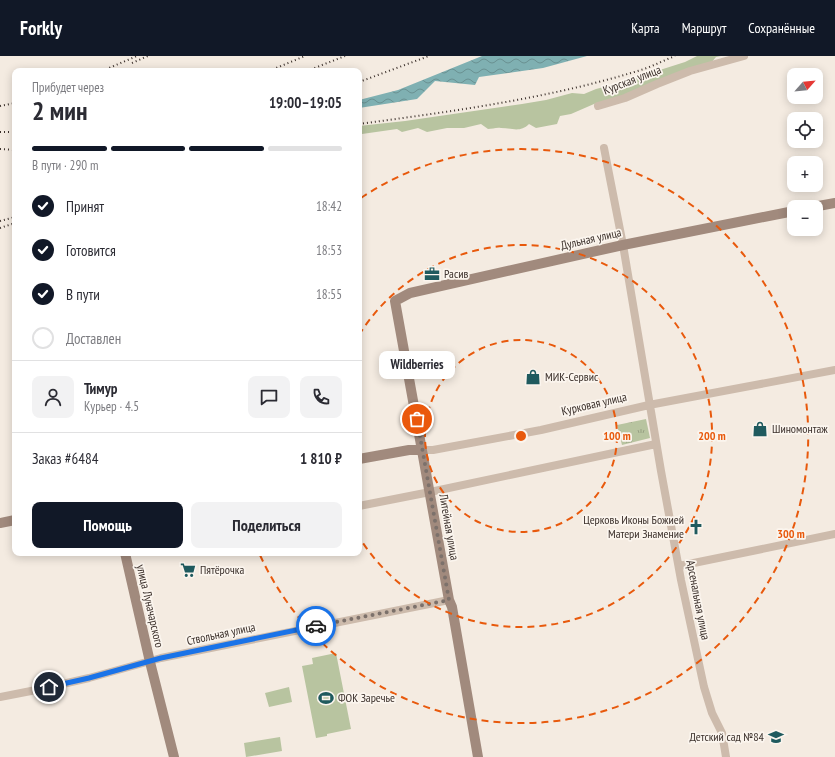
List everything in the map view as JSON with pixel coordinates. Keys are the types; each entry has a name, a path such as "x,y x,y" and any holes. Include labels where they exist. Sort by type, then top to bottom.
{"street":[{"name":"Курская улица","path":"598,106 625,98 690,71 744,56"},
{"name":"Арсенальная улица","path":"604,148 623,245 649,405 679,566 704,687 712,713 722,733 726,757"},
{"path":"823,205 835,203"},
{"name":"Дульная улица","path":"396,300 410,293 623,245 787,212"},
{"name":"Литейная улица","path":"396,300 478,757"},
{"name":"Курковая улица","path":"362,458 409,450 433,450 542,430 649,405 835,370"},
{"path":"362,505 656,444"},
{"path":"0,523 12,521"},
{"path":"679,566 835,534"},
{"name":"улица Луначарского","path":"126,556 174,757"},
{"name":"Ствольная улица","path":"0,697 89,678 161,658 449,600"}],"green space":[{"path":"697,56 721,56 716,57 711,63 624,96 594,104 571,114 560,116 557,124 536,128 529,124 526,127 519,129 488,129 481,124 464,128 447,128 427,132 418,128 402,132 397,129 362,134 362,126 522,104 546,100 572,93 584,94 685,62"},
{"path":"646,419 650,438 622,445 617,425"},
{"name":"ФОК Заречье","path":"336,653 351,729 316,738 302,666 313,664 312,658"},
{"path":"289,687 292,702 269,707 265,693"},
{"path":"280,737 282,751 246,757 244,743"}],"water":[{"path":"482,56 587,56 543,68 479,77 475,85 435,81 417,99 362,108 362,99 398,90"}],"railway":[{"path":"109,68 137,56"},
{"path":"132,63 148,56"},
{"path":"276,68 305,56"},
{"path":"315,68 345,56"},
{"path":"362,81 429,56"},
{"path":"362,124 467,109 539,96 644,69 675,56"},
{"path":"0,106 12,104"},
{"path":"0,132 12,132"},
{"path":"0,149 12,150"},
{"path":"0,221 12,218"},
{"path":"0,228 12,224"}],"way so far":[{"path":"316,626 449,600 417,419"}],"place":[{"name":"Расив","path":"432,274"},
{"name":"МИК-Сервис","path":"533,377"},
{"name":"Wildberries","path":"417,419"},
{"name":"Шиномонтаж","path":"760,429"},
{"name":"Церковь Иконы Божией Матери Знамение","path":"696,527"},
{"name":"Пятёрочка","path":"188,570"},
{"name":"ФОК Заречье","path":"326,698"},
{"name":"Детский сад №84","path":"776,737"}],"route":[{"path":"49,687 89,678 161,658 316,626"}]}
